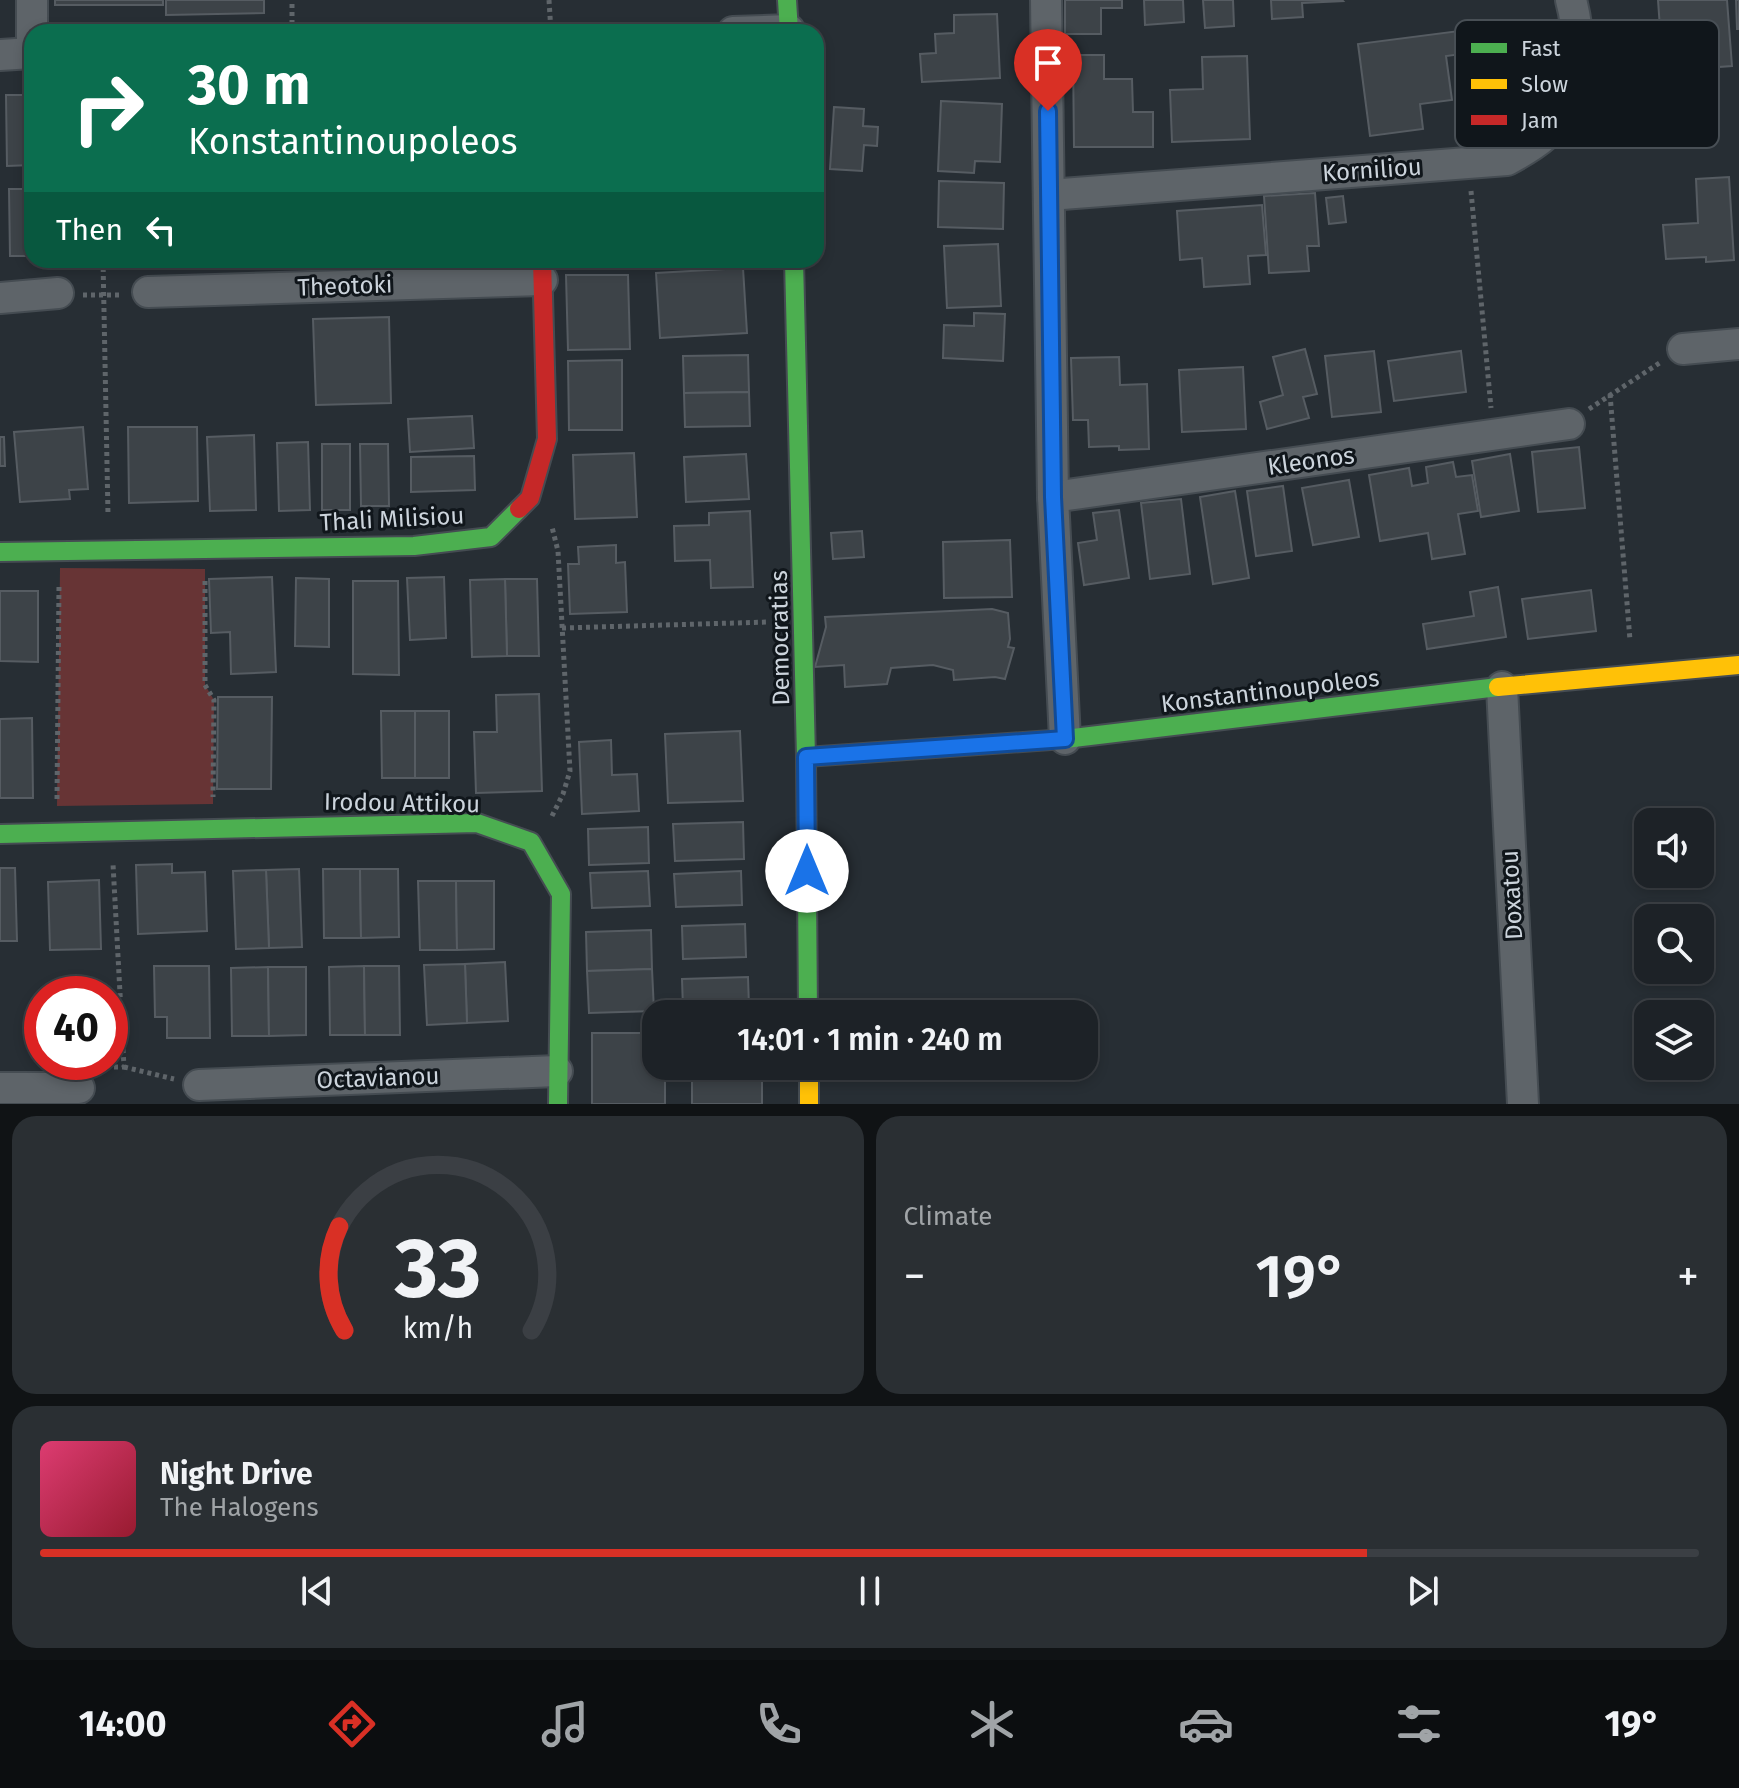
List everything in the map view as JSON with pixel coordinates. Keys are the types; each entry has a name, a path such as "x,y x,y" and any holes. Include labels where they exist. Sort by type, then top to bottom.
{"street":[{"path":"32,0 32,24"},
{"path":"787,0 789,24"},
{"path":"1046,0 1053,497 1065,739"},
{"name":"Korniliou","path":"1571,0 1574,20"},
{"path":"0,55 24,54"},
{"name":"Korniliou","path":"1049,195 1507,160 1528,148"},
{"name":"Democratias","path":"794,268 806,757 808,1000"},
{"name":"Theotoki","path":"148,292 542,270"},
{"name":"Thali Milisiou","path":"0,552 414,546 491,537 530,498 547,439 542,270"},
{"path":"0,298 58,293"},
{"path":"1683,349 1739,344"},
{"name":"Kleonos","path":"1053,497 1569,424"},
{"name":"Konstantinoupoleos","path":"806,757 1065,739 1502,687 1739,665"},
{"name":"Doxatou","path":"1502,687 1523,1104"},
{"name":"Irodou Attikou","path":"0,834 477,823 531,842"},
{"path":"531,842 561,894 558,1104"},
{"name":"Octavianou","path":"199,1085 557,1071"},
{"path":"809,1080 809,1104"},
{"path":"0,1088 79,1088"}],"path":[{"path":"292,0 292,24"},
{"path":"549,0 550,24"},
{"path":"1468,163 1493,435"},
{"path":"103,268 108,551"},
{"path":"58,293 103,296 148,292"},
{"path":"1569,424 1610,394 1683,349"},
{"path":"1610,394 1633,674"},
{"path":"530,498 551,523 558,551 570,771 554,814 531,842"},
{"path":"205,548 205,685 214,700 213,828"},
{"path":"57,832 60,550"},
{"path":"562,628 803,621"},
{"path":"112,831 119,976"},
{"path":"128,1068 199,1085"},
{"path":"79,1080 79,1088"}],"shaded area":[{"path":"60,568 205,569 205,685 214,700 213,804 57,806"}],"building":[{"path":"55,0 163,0 163,5 55,5"},
{"path":"166,0 264,0 264,13 166,15"},
{"path":"1065,0 1122,0 1122,8 1101,8 1101,34 1065,34"},
{"path":"1144,0 1183,0 1184,22 1145,25"},
{"path":"1203,0 1233,0 1234,26 1205,28"},
{"path":"1271,0 1343,1 1302,3 1303,17 1272,19"},
{"path":"1658,0 1727,0 1732,66 1719,67 1719,20 1659,20"},
{"path":"1736,0 1739,0 1739,29 1737,29"},
{"path":"997,14 1000,78 922,82 920,54 936,53 935,34 954,33 954,15"},
{"path":"1455,31 1455,55 1446,56 1452,100 1420,104 1423,129 1370,136 1358,44"},
{"path":"1073,55 1104,55 1104,79 1132,79 1133,112 1153,112 1153,147 1074,147"},
{"path":"1247,56 1250,139 1172,142 1170,90 1203,89 1202,57"},
{"path":"6,95 24,95 24,165 7,166"},
{"path":"941,101 1002,104 1000,162 975,161 974,173 938,171"},
{"path":"834,107 864,109 863,126 878,127 877,146 864,145 862,171 830,169"},
{"path":"1729,177 1734,260 1706,262 1706,257 1666,259 1663,225 1698,223 1696,179"},
{"path":"939,181 1004,183 1003,229 938,227"},
{"path":"9,189 24,189 24,256 10,256"},
{"path":"1315,193 1319,246 1307,246 1309,271 1269,273 1264,196"},
{"path":"1343,196 1346,222 1329,224 1326,198"},
{"path":"1262,205 1266,255 1248,256 1250,284 1204,287 1202,258 1180,260 1177,211"},
{"path":"998,244 1001,306 947,308 944,246"},
{"path":"743,268 747,333 660,338 656,273"},
{"path":"566,275 628,275 630,349 568,350"},
{"path":"974,313 1005,314 1003,361 943,358 944,325 974,326"},
{"path":"389,317 391,403 316,405 313,319"},
{"path":"1305,349 1317,394 1303,397 1309,418 1267,429 1260,402 1283,395 1273,357"},
{"path":"1374,351 1381,412 1332,417 1325,356"},
{"path":"1461,351 1466,392 1394,401 1388,361"},
{"path":"748,355 749,392 684,393 683,356"},
{"path":"1119,357 1120,385 1147,384 1149,449 1089,447 1088,420 1073,420 1071,358"},
{"path":"622,360 622,430 569,430 568,361"},
{"path":"1243,367 1246,429 1182,432 1179,370"},
{"path":"749,392 750,426 685,427 684,393"},
{"path":"472,416 474,448 410,452 408,419"},
{"path":"83,427 88,489 69,490 70,499 20,502 14,432"},
{"path":"128,427 197,427 198,501 129,503"},
{"path":"254,435 256,510 210,511 207,437"},
{"path":"0,437 4,437 5,466 0,466"},
{"path":"308,442 310,510 279,511 277,443"},
{"path":"322,444 350,444 350,510 322,510"},
{"path":"360,444 388,444 389,506 361,506"},
{"path":"1579,447 1585,508 1538,512 1532,452"},
{"path":"634,453 637,517 575,519 573,455"},
{"path":"746,454 749,499 686,502 684,457"},
{"path":"1510,454 1519,511 1481,517 1472,461"},
{"path":"474,456 475,490 411,492 411,457"},
{"path":"1453,462 1456,477 1472,475 1478,511 1458,514 1465,554 1432,559 1428,533 1380,541 1369,475 1409,468 1412,486 1428,483 1426,467"},
{"path":"1349,480 1359,537 1313,545 1302,488"},
{"path":"1283,486 1292,551 1256,556 1247,491"},
{"path":"1235,491 1249,578 1213,584 1200,497"},
{"path":"1181,499 1190,574 1150,579 1141,503"},
{"path":"1119,510 1129,578 1084,585 1078,543 1097,540 1093,513"},
{"path":"750,511 753,587 711,588 710,560 675,561 674,526 709,525 709,513"},
{"path":"862,531 864,557 833,559 831,533"},
{"path":"1010,540 1012,597 944,598 943,542"},
{"path":"616,545 616,563 625,562 627,612 570,614 568,564 579,564 578,547"},
{"path":"272,577 276,672 231,674 230,632 211,633 209,579"},
{"path":"444,577 446,638 410,640 407,578"},
{"path":"296,578 329,579 329,647 295,646"},
{"path":"505,579 537,579 539,656 507,656"},
{"path":"505,579 507,656 472,657 470,580"},
{"path":"353,581 398,581 399,675 353,674"},
{"path":"1498,587 1506,637 1427,649 1423,624 1474,616 1470,592"},
{"path":"1591,590 1596,631 1528,639 1522,599"},
{"path":"0,591 38,591 38,662 0,661"},
{"path":"992,609 1008,613 1008,647 1014,648 1005,679 954,680 953,670 933,665 891,668 887,684 845,687 844,665 815,667 826,627 825,617"},
{"path":"539,694 542,791 476,793 474,732 497,732 496,695"},
{"path":"218,697 272,697 271,789 217,789"},
{"path":"381,711 415,711 415,778 382,778"},
{"path":"415,711 449,711 449,778 415,778"},
{"path":"32,718 33,798 0,798 0,719"},
{"path":"740,731 743,801 668,803 665,734"},
{"path":"611,740 612,775 637,774 639,811 582,814 579,742"},
{"path":"743,822 744,859 675,861 673,824"},
{"path":"648,827 649,863 589,865 588,829"},
{"path":"172,864 172,873 205,872 207,931 138,934 136,865"},
{"path":"0,868 15,868 17,941 0,941"},
{"path":"299,869 302,947 269,948 266,870"},
{"path":"323,869 360,869 361,938 324,938"},
{"path":"360,869 398,869 399,937 361,938"},
{"path":"266,870 269,948 236,949 233,871"},
{"path":"648,871 650,906 592,908 590,873"},
{"path":"741,871 742,905 676,907 674,874"},
{"path":"99,880 101,949 50,950 48,882"},
{"path":"418,881 456,881 457,950 420,950"},
{"path":"456,881 494,881 494,949 457,950"},
{"path":"745,924 746,957 683,959 682,926"},
{"path":"651,930 652,969 587,971 586,932"},
{"path":"505,962 508,1021 467,1023 465,964"},
{"path":"465,964 467,1023 427,1025 424,965"},
{"path":"154,966 209,966 210,1038 167,1038 167,1017 155,1017"},
{"path":"364,966 365,1035 330,1035 329,967"},
{"path":"364,966 399,966 400,1035 365,1035"},
{"path":"268,967 269,1036 232,1036 231,968"},
{"path":"268,967 306,967 306,1035 269,1036"},
{"path":"652,969 653,1000 642,1000 642,1011 589,1013 587,971"},
{"path":"748,977 749,1000 683,1000 682,979"},
{"path":"592,1033 642,1033 642,1080 665,1080 665,1104 592,1104"},
{"path":"692,1080 762,1080 762,1104 692,1104"}],"traffic: fast":[{"path":"787,0 788,24"},
{"path":"794,268 806,757 808,1000"},
{"path":"0,552 414,546 491,537 519,509"},
{"path":"806,757 1065,739 1498,687"},
{"path":"0,834 477,823 531,842 561,894 558,1104"}],"traffic: slow":[{"path":"1498,687 1739,665"},
{"path":"809,1080 809,1104"}],"traffic: jam":[{"path":"519,509 530,498 547,439 542,268"}],"route":[{"path":"807,871 806,757 1065,739 1053,497 1048,111"}]}
